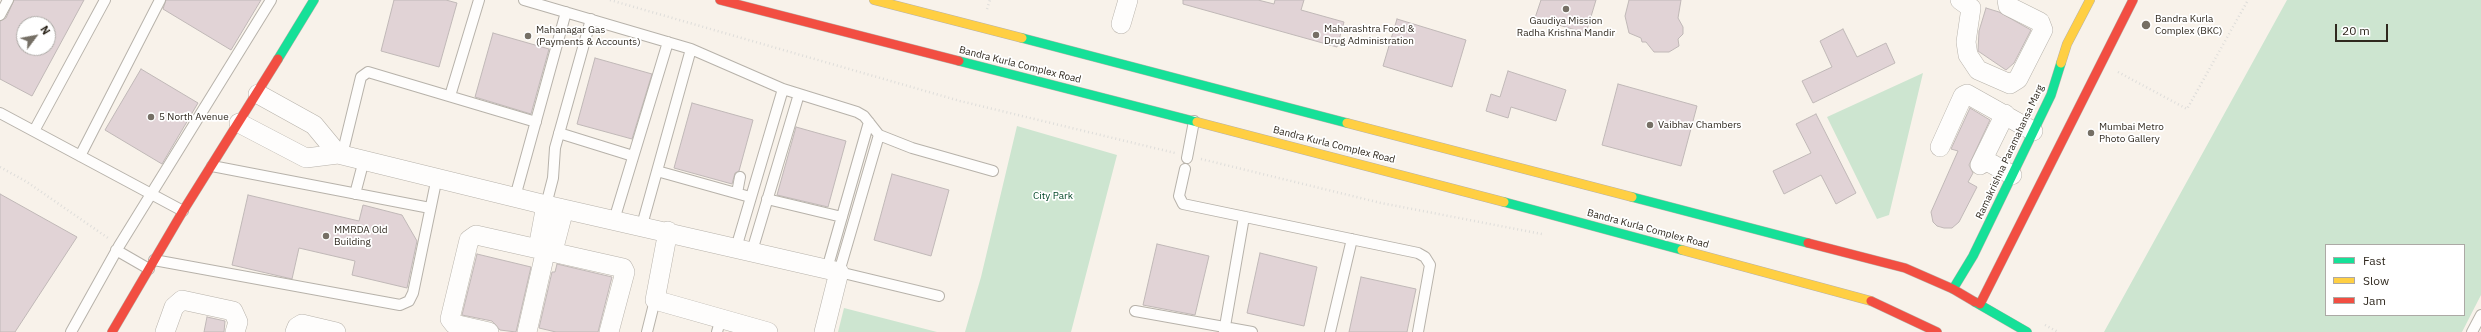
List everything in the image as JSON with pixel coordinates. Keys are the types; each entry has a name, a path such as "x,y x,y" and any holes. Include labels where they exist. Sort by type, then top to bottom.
{"main road":[{"path":"112,332 183,211 258,94 314,0"},
{"name":"Bandra Kurla Complex Road","path":"720,0 1400,174 1879,303 1937,332"},
{"path":"874,0 1904,268 1953,289 2027,332"},
{"name":"Ramakrishna Paramahansa Marg","path":"1953,289 1973,256 2033,131 2050,94 2067,44 2090,0"},
{"path":"1980,304 2133,0"}],"street":[{"path":"1120,24 1128,0"},
{"path":"1960,0 1971,8 1966,42 1968,54 1978,70 2010,84 2018,79 2043,30 2040,22 2008,6 2007,0"},
{"path":"258,94 314,125 340,154"},
{"path":"1940,147 1963,96 1967,94 2033,131"},
{"path":"2004,114 1981,162 2012,175"},
{"path":"239,124 306,158 340,154 555,207 642,225 833,271 824,332"},
{"path":"528,332 555,207"},
{"path":"668,231 655,300 719,325 768,332"},
{"path":"489,332 454,324 450,319 469,240 476,235 623,268 625,272 609,332"},
{"path":"165,332 174,307 182,300 233,312 238,322 235,332"},
{"path":"295,332 297,327 302,324 336,332"}],"lane":[{"path":"0,15 8,0"},
{"path":"34,131 105,0"},
{"path":"80,156 160,0"},
{"path":"72,332 118,248 271,0"},
{"path":"450,96 479,0"},
{"path":"524,0 691,49 783,89 857,112 869,122 879,135 912,148 993,170"},
{"path":"515,197 566,12"},
{"path":"555,207 553,178 555,148 591,19"},
{"path":"614,220 668,42"},
{"path":"642,225 661,173 691,49"},
{"path":"340,154 361,78 364,73 368,72 536,122"},
{"path":"744,250 750,197 783,89"},
{"path":"744,250 767,199 800,94"},
{"path":"0,113 183,211"},
{"path":"1187,157 1194,121"},
{"path":"833,271 842,217 869,122"},
{"path":"559,134 633,156"},
{"path":"833,271 879,135"},
{"path":"355,194 364,160"},
{"path":"661,173 668,163"},
{"path":"212,166 430,208"},
{"path":"1185,169 1179,196 1183,204 1418,253 1425,257 1430,265 1418,332"},
{"path":"661,173 750,197"},
{"path":"118,248 152,264 400,306 409,301 413,293 437,177"},
{"path":"737,193 740,177"},
{"path":"767,199 842,217"},
{"path":"1224,330 1244,217"},
{"path":"1330,332 1352,239"},
{"path":"833,271 939,296"},
{"path":"646,332 655,300"},
{"path":"1135,311 1224,330 1252,332"},
{"path":"2472,332 2481,315"}],"path":[{"path":"610,0 960,101 1381,203 1543,234"},
{"path":"986,14 990,0"},
{"path":"2101,63 2186,109 2248,0"},
{"path":"0,167 27,182 118,248"}],"green space":[{"path":"2287,0 2481,0 2481,295 2462,332 2104,332"},
{"path":"1923,73 1889,215 1877,219 1827,117"},
{"name":"City Park","path":"1017,126 1117,155 1071,332 965,332 981,277"},
{"path":"844,308 937,332 838,332"}],"building":[{"path":"14,0 84,0 56,52 56,16 16,16 16,56 54,56 32,96 0,79 0,21 6,18"},
{"path":"166,0 261,0 231,50 163,9"},
{"path":"394,0 446,0 457,3 439,67 381,51"},
{"name":"Maharashtra Food & Drug Administration","path":"1183,0 1258,0 1274,4 1275,0 1304,0 1301,10 1344,22 1337,47 1183,4"},
{"name":"Gaudiya Mission Radha Krishna Mandir","path":"1541,0 1596,0 1586,33 1535,18"},
{"path":"1629,0 1681,0 1678,18 1683,27 1683,34 1678,39 1679,46 1669,52 1654,52 1646,42 1642,42 1641,38 1629,33 1625,16"},
{"path":"1986,8 1999,12 2031,30 2014,63 2006,70 1978,51 1979,31"},
{"path":"1397,19 1466,40 1452,87 1383,66"},
{"path":"1843,29 1857,57 1886,43 1895,63 1813,103 1802,81 1832,67 1820,41"},
{"path":"493,33 549,49 531,114 475,97"},
{"path":"595,58 652,74 632,139 577,124"},
{"name":"5 North Avenue","path":"141,69 198,103 162,164 105,130"},
{"path":"1508,71 1566,90 1556,121 1511,107 1508,118 1486,111 1491,94 1500,97"},
{"name":"Vaibhav Chambers","path":"1618,84 1697,106 1681,166 1602,145"},
{"path":"692,103 753,120 739,171 735,173 732,184 674,168"},
{"path":"1970,108 1990,120 1969,165 1973,173 1968,182 1977,187 1959,222 1952,228 1944,228 1937,226 1933,222 1931,212 1958,151 1951,149"},
{"path":"1816,114 1856,193 1836,204 1821,175 1784,194 1773,171 1811,153 1796,124"},
{"path":"796,127 846,141 828,207 777,195"},
{"path":"892,174 949,190 931,256 874,240"},
{"path":"0,194 77,237 15,332 0,332"},
{"name":"MMRDA Old Building","path":"248,195 359,221 363,205 402,215 417,241 407,288 352,275 355,261 299,248 292,279 232,265"},
{"path":"1157,244 1209,256 1195,315 1143,305"},
{"path":"1260,253 1317,267 1304,326 1247,313"},
{"path":"477,254 531,267 516,332 500,330 492,321 462,315"},
{"path":"557,264 612,277 598,332 556,332 539,328 552,272 555,272"},
{"path":"1361,277 1416,289 1407,332 1349,332"},
{"path":"207,317 225,321 224,332 204,332"}],"traffic: fast":[{"path":"278,59 314,0"},
{"path":"1022,38 1347,123"},
{"path":"959,61 1197,122"},
{"path":"1953,289 1973,256 2051,95 2061,63"},
{"path":"1632,197 1808,243"},
{"path":"1504,202 1682,250"},
{"path":"1975,302 2027,332"}],"traffic: slow":[{"path":"874,0 1022,38"},
{"path":"2061,63 2067,44 2090,0"},
{"path":"1197,122 1504,202"},
{"path":"1347,123 1632,197"},
{"path":"1682,250 1871,301"}],"traffic: jam":[{"path":"720,0 959,61"},
{"path":"1980,304 2133,0"},
{"path":"112,332 183,211 278,59"},
{"path":"1808,243 1905,268 1953,289 1975,302"},
{"path":"1871,301 1937,332"}],"place":[{"name":"Gaudiya Mission Radha Krishna Mandir","path":"1566,9"},
{"name":"Bandra Kurla Complex (BKC)","path":"2146,25"},
{"name":"Maharashtra Food & Drug Administration","path":"1316,35"},
{"name":"Mahanagar Gas (Payments & Accounts)","path":"528,36"},
{"name":"5 North Avenue","path":"151,117"},
{"name":"Vaibhav Chambers","path":"1650,125"},
{"name":"Mumbai Metro Photo Gallery","path":"2091,133"},
{"name":"MMRDA Old Building","path":"326,236"}]}
